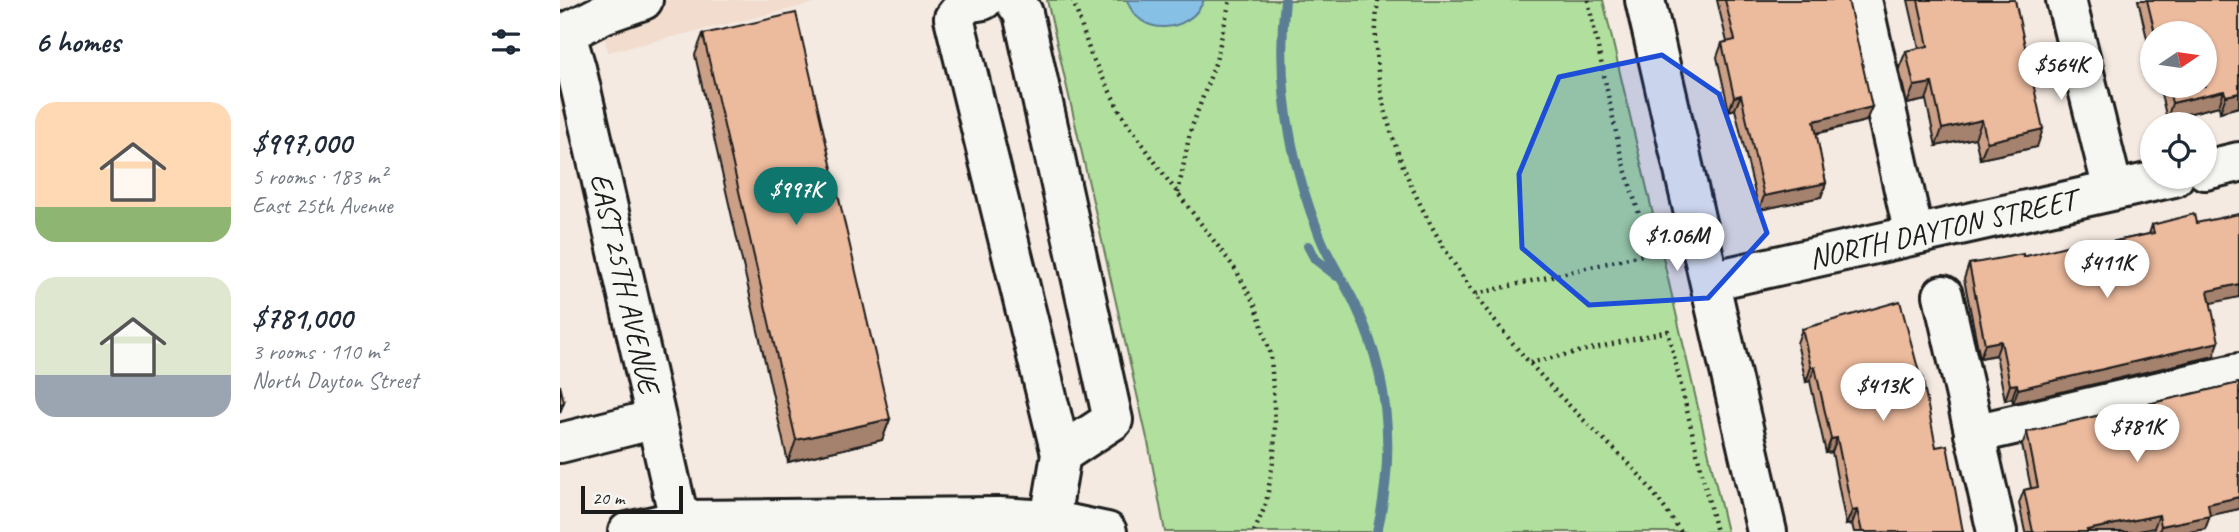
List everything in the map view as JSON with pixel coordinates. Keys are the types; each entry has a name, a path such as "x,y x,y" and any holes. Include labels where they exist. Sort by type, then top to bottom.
{"street":[{"path":"560,36 603,14 643,0"},
{"path":"983,0 966,3 954,18 1061,454 1050,520"},
{"path":"1014,0 1023,13 1113,420 1061,454"},
{"path":"1645,0 1768,532"},
{"path":"1862,0 1914,235"},
{"path":"2066,0 2113,190"},
{"name":"EAST 25TH AVENUE","path":"560,36 570,48 576,68 681,526"},
{"path":"2217,167 2239,162"},
{"name":"NORTH DAYTON STREET","path":"1710,281 2140,184"},
{"path":"1943,295 1997,532"},
{"path":"1974,433 2239,373"},
{"path":"560,443 656,419"},
{"path":"628,532 681,526 999,517 1050,520 1107,532"}],"path":[{"path":"1073,0 1091,55 1122,115 1236,270 1256,307 1271,355 1275,392 1274,455 1266,504 1254,532"},
{"path":"1178,194 1190,132 1216,61 1230,0"},
{"path":"1378,0 1377,48 1389,122 1408,181 1425,215 1476,294 1529,363 1569,407 1639,475 1681,532"},
{"path":"1587,0 1621,156 1647,240"},
{"path":"1476,294 1650,253"},
{"path":"1529,363 1668,331 1716,532"}],"highlighted area":[{"path":"1662,55 1719,94 1767,233 1708,298 1589,305 1522,248 1519,174 1559,77"}],"shaded area":[{"path":"596,0 829,0 608,52"}],"green space":[{"path":"1047,0 1603,0 1727,532 1165,532 1149,447"}],"water":[{"path":"1127,0 1204,0 1188,20 1165,27 1142,21"}],"building":[{"path":"1725,0 1848,0 1872,107 1814,121 1826,183 1764,196 1741,95 1734,97 1722,43 1735,40"},
{"path":"1918,0 2015,0 2043,129 1987,142 1982,120 1942,129 1932,83 1914,86 1906,51 1928,46"},
{"path":"2147,0 2239,0 2239,93 2226,96 2224,91 2217,93 2217,21 2152,21"},
{"path":"796,13 890,419 796,440 703,34"},
{"path":"2171,98 2194,98 2172,103"},
{"path":"2194,214 2196,223 2239,214 2239,284 2208,291 2219,342 2018,389 2017,384 2010,385 2001,341 1985,344 1969,264 2023,254 2023,257 2081,242 2083,248 2154,233 2152,225"},
{"path":"1900,301 1922,376 1936,447 1947,445 1963,532 1862,532 1857,510 1852,511 1837,438 1831,439 1815,367 1811,367 1802,329"},
{"path":"2239,383 2239,497 2208,504 2210,516 2161,526 2159,515 2087,530 2088,532 2033,532 2024,490 2038,487 2027,432"},
{"path":"560,385 564,402 560,405"}],"waterway":[{"path":"1285,0 1282,60 1284,90 1287,119 1300,177 1323,243 1367,332 1382,388 1386,416 1386,474 1377,532"},
{"path":"1308,246 1315,259 1337,276"}]}
